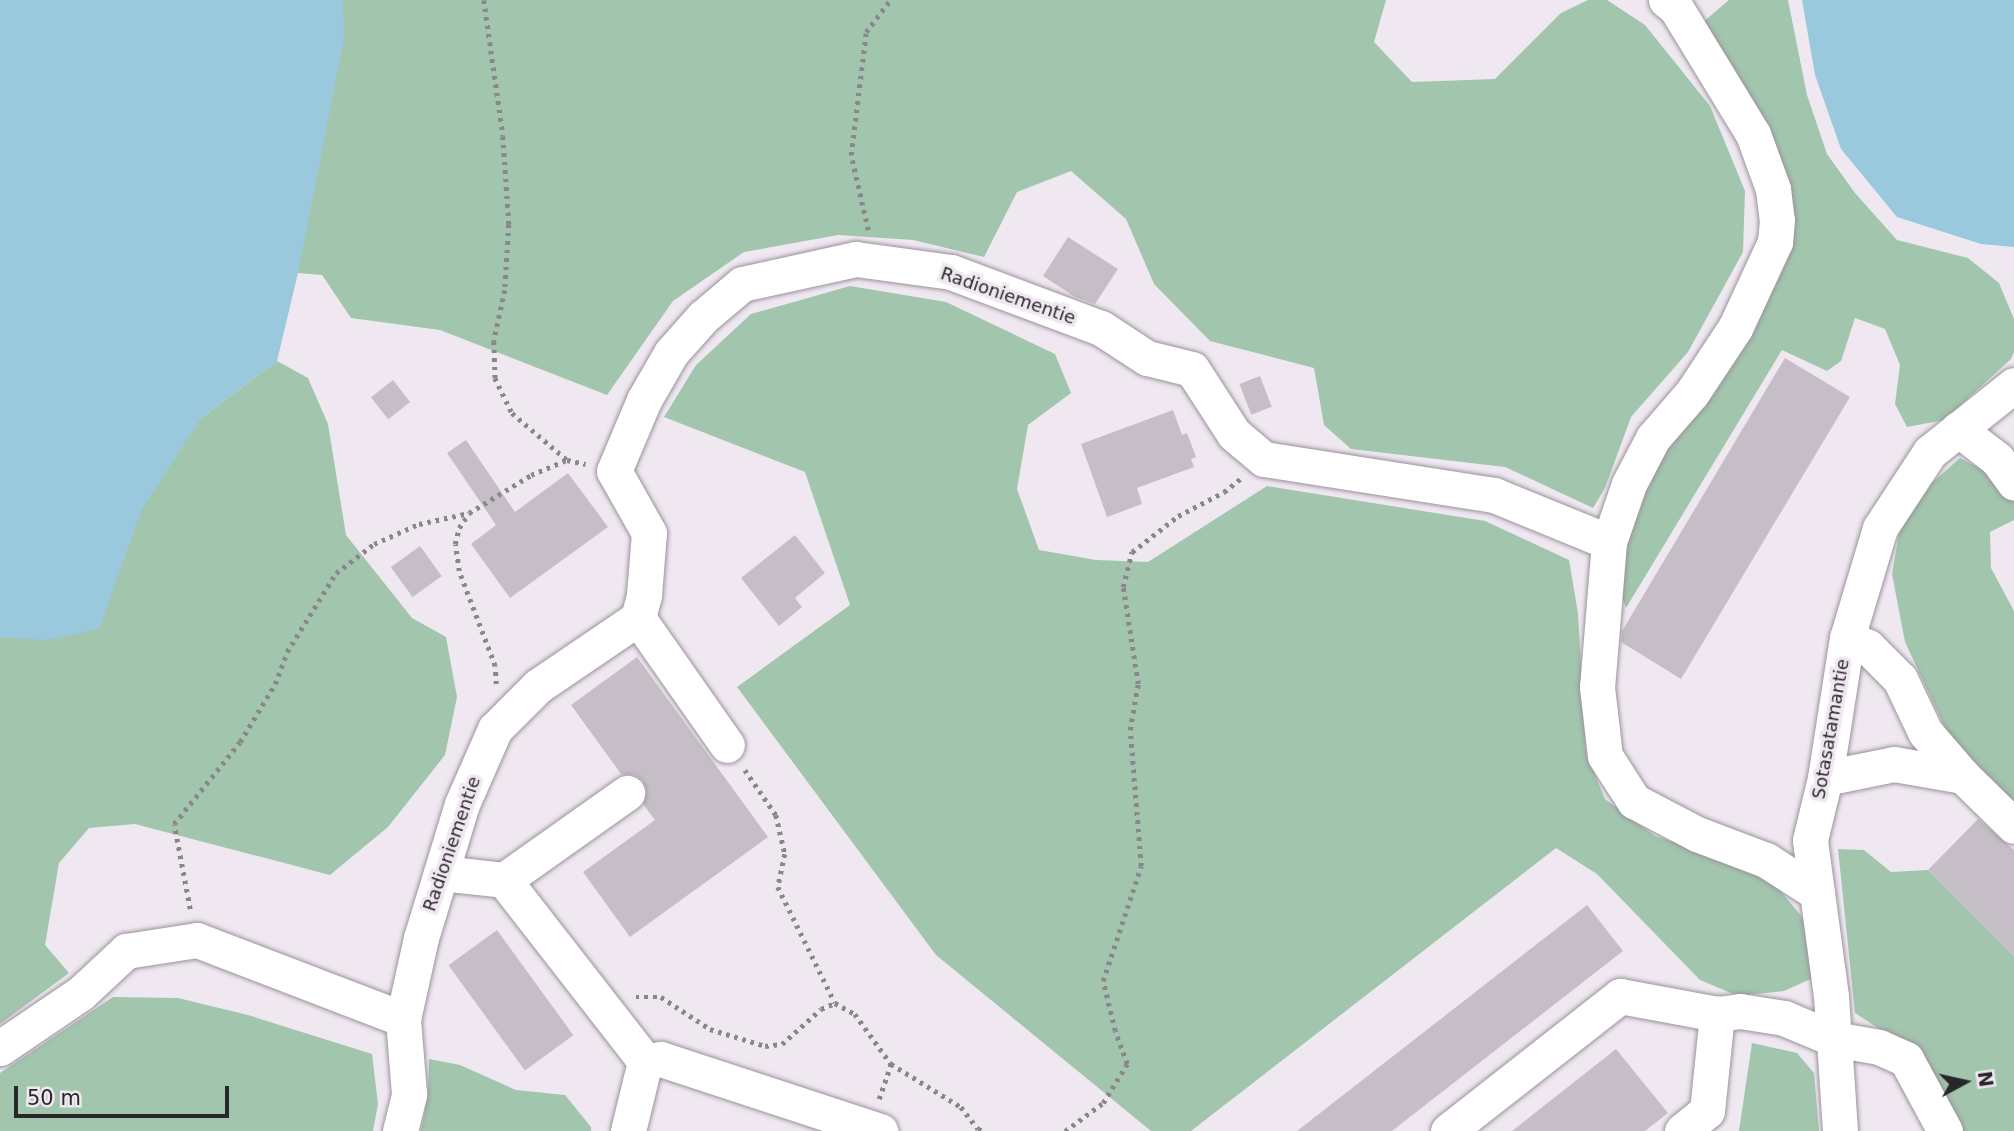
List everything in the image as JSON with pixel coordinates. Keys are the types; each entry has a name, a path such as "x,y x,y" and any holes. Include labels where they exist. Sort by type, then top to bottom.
{"street":[{"path":"1666,0 1676,8 1753,134 1773,189 1777,220 1775,242 1735,328 1692,393 1653,438 1629,484 1609,542 1597,687 1605,756 1634,801 1697,834 1766,860 1816,893"},
{"name":"Radioniementie","path":"614,471 644,400 671,353 703,317 742,284 856,259 951,272 1101,328 1147,358 1192,369 1234,435 1264,459 1494,495 1609,542"},
{"name":"Sotasatamantie","path":"1840,1131 1834,1039 1810,840 1825,778 1847,638 1880,528 1930,452 2014,385"},
{"path":"1958,429 1997,459 2014,482"},
{"path":"614,471 649,533 644,595 638,618 727,745"},
{"name":"Radioniementie","path":"400,1131 409,1094 402,1019 421,938 462,804 495,729 538,686 638,618"},
{"path":"1847,638 1868,647 1900,679 1925,732 1963,776 2014,826"},
{"path":"1825,778 1894,764 1963,776"},
{"path":"441,873 504,880 628,793"},
{"path":"504,880 645,1060"},
{"path":"0,1048 81,993 126,951 197,940 402,1019"},
{"path":"1448,1131 1620,996 1717,1014 1740,1011 1784,1018 1834,1039 1879,1047 1906,1059 1945,1131"},
{"path":"1703,1124 1717,1014"},
{"path":"645,1060 660,1059 880,1131"},
{"path":"628,1131 645,1060"}],"path":[{"path":"484,0 503,136 509,224 505,290 494,341 495,378 512,413 567,460 614,471"},
{"path":"875,262 851,155 866,32 890,0"},
{"path":"1065,1131 1103,1103 1128,1064 1115,1031 1103,981 1141,866 1130,730 1138,684 1123,587 1132,552 1178,516 1224,492 1264,459"},
{"path":"197,940 174,824 240,742 275,684 286,652 337,573 385,539 419,524 469,513 531,475 567,460"},
{"path":"469,513 459,528 455,544 459,571 495,666 495,729"},
{"path":"727,745 776,816 785,854 779,887 835,1003 855,1014 891,1064 961,1107 978,1129 984,1131"},
{"path":"594,996 661,998 710,1029 765,1046 782,1044 821,1009 835,1003"}],"green space":[{"path":"290,0 1386,0 1374,42 1412,82 1495,79 1561,13 1588,0 1607,0 1645,25 1710,106 1745,191 1743,252 1688,352 1631,417 1605,488 1593,508 1505,467 1351,449 1324,425 1314,368 1210,341 1154,284 1126,219 1071,171 1017,192 984,257 913,240 838,235 744,252 673,301 607,395 440,330 351,318 322,275 298,273 276,257"},
{"path":"1729,0 1788,0 1807,95 1827,154 1855,193 1897,240 1968,258 1999,283 2014,319 2014,352 2011,359 1944,420 1907,427 1895,404 1900,365 1885,329 1855,318 1841,361 1827,371 1782,350 1626,608 1618,586 1625,525 1651,465 1755,319 1769,131 1726,55 1702,23"},
{"path":"850,286 946,302 1055,354 1071,393 1028,425 1017,489 1039,550 1096,560 1148,562 1267,486 1485,521 1569,560 1578,613 1586,753 1605,799 1655,836 1707,853 1776,885 1802,917 1811,945 1813,978 1784,991 1738,996 1700,980 1597,874 1556,848 1191,1131 1151,1131 936,955 737,687 850,605 805,472 664,417 696,365 751,314"},
{"path":"277,361 308,378 328,424 346,535 412,618 446,637 457,697 445,755 388,827 330,875 135,824 89,828 59,863 45,945 69,973 0,1024 0,458 201,418"},
{"path":"1960,458 1997,477 2014,499 2014,520 1990,532 1991,568 2014,611 2014,806 1946,730 1905,642 1892,574 1900,528 1925,489"},
{"path":"1838,849 1864,850 1891,872 1928,870 2014,956 2014,1131 1960,1131 1887,1034 1855,1013"},
{"path":"113,997 178,998 248,1015 372,1054 378,1104 373,1131 0,1131 0,1073"},
{"path":"1752,1043 1797,1053 1814,1073 1819,1131 1739,1131"},
{"path":"429,1059 460,1065 516,1090 565,1095 591,1127 591,1131 421,1131 428,1095"}],"water":[{"path":"0,0 343,0 344,39 298,273 277,361 201,418 142,509 99,629 47,640 0,637"},
{"path":"1802,0 2014,0 2014,247 1981,244 1897,217 1841,149 1815,75"}],"building":[{"path":"1068,237 1118,269 1095,304 1075,297 1043,276"},
{"path":"1785,358 1850,397 1681,679 1621,642 1622,631"},
{"path":"1260,376 1272,407 1251,415 1239,384"},
{"path":"393,380 410,402 388,419 371,397"},
{"path":"1173,410 1182,435 1187,433 1196,457 1191,459 1194,467 1137,488 1142,504 1107,517 1081,444"},
{"path":"466,440 515,512 568,473 608,527 510,598 471,544 496,525 447,453"},
{"path":"795,535 825,573 795,598 802,607 779,626 741,578"},
{"path":"420,546 442,576 413,597 391,567"},
{"path":"637,657 768,837 630,937 583,872 655,820 643,804 647,792 643,781 635,775 621,774 571,705"},
{"path":"1978,819 2014,850 2014,956 1928,870"},
{"path":"1587,905 1623,951 1392,1131 1297,1131"},
{"path":"497,930 573,1035 525,1070 448,965"},
{"path":"1616,1049 1668,1113 1645,1131 1512,1131"}]}
